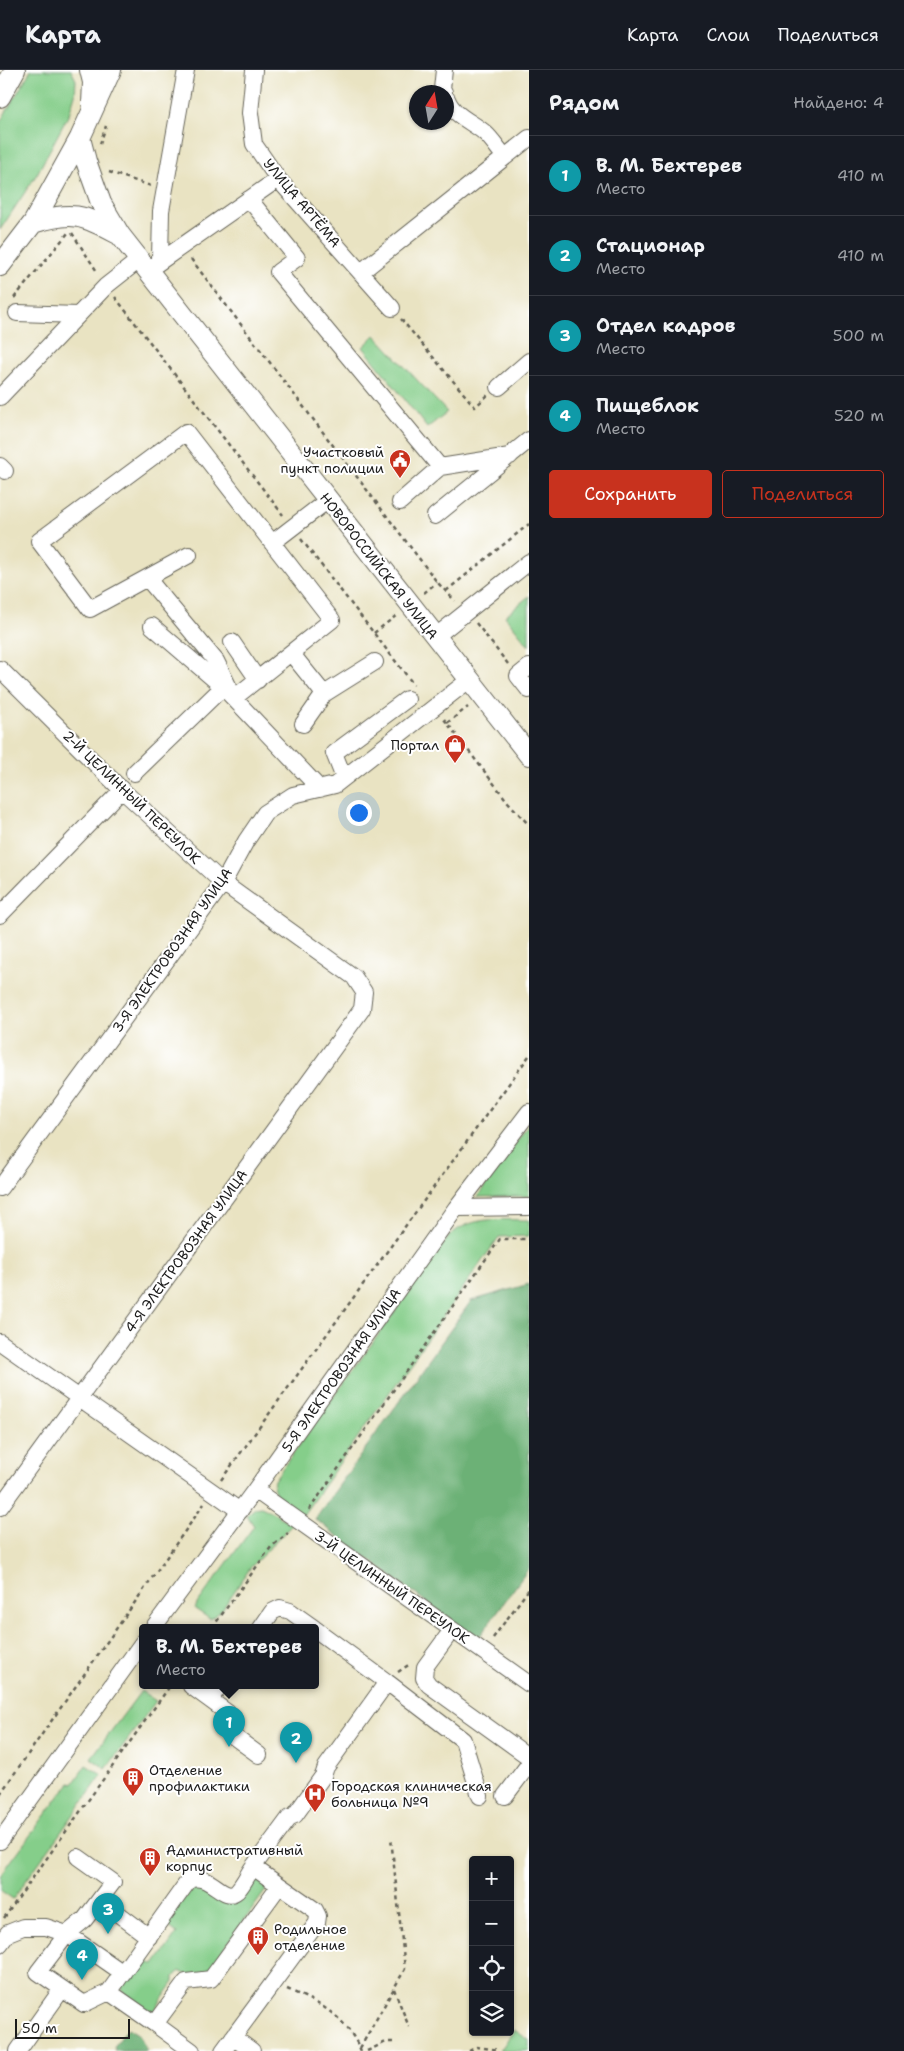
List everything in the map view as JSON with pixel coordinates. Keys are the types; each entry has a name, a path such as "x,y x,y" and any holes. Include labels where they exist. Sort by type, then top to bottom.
{"main road":[{"path":"0,97 15,70"},
{"path":"90,70 100,117"},
{"path":"0,266 33,223 80,138 100,117 111,70"},
{"name":"НОВОРОССИЙСКАЯ УЛИЦА","path":"80,138 101,203 120,235 149,263 328,500 529,755"},
{"path":"33,223 56,216 77,215 96,221 120,235"}],"street":[{"path":"149,263 161,211 186,70"},
{"name":"УЛИЦА АРТЁМА","path":"254,70 250,114 254,144 278,178 392,308"},
{"path":"442,85 444,70"},
{"path":"454,110 467,122 485,133 505,157"},
{"path":"361,272 529,138"},
{"path":"0,397 106,286 181,245 278,178"},
{"path":"248,199 296,258 278,272 440,467"},
{"path":"16,305 78,315"},
{"path":"499,387 529,361"},
{"path":"134,773 228,692 258,680 332,620 186,432 39,541 90,609 189,555"},
{"path":"435,516 529,440"},
{"path":"400,502 440,467 510,456"},
{"path":"272,543 328,500"},
{"path":"435,637 529,562"},
{"path":"147,578 216,661 228,692"},
{"path":"152,626 228,692 320,789"},
{"path":"232,642 258,680"},
{"path":"291,653 324,694"},
{"path":"303,724 324,694 375,662"},
{"path":"529,667 518,676 529,690"},
{"name":"2-Й ЦЕЛИННЫЙ ПЕРЕУЛОК","path":"0,669 122,790 223,883 354,978 364,992"},
{"name":"3-Я ЭЛЕКТРОВОЗНАЯ УЛИЦА","path":"0,1188 223,883 246,841 265,813 293,795 335,785 469,680"},
{"path":"344,778 334,753 407,699"},
{"path":"0,915 122,790"},
{"name":"4-Я ЭЛЕКТРОВОЗНАЯ УЛИЦА","path":"0,1507 362,1009 364,992"},
{"name":"5-Я ЭЛЕКТРОВОЗНАЯ УЛИЦА","path":"156,1624 255,1490 456,1208 529,1112"},
{"path":"456,1208 529,1208"},
{"path":"0,1342 240,1510"},
{"name":"3-Й ЦЕЛИННЫЙ ПЕРЕУЛОК","path":"255,1490 529,1684"},
{"path":"264,1624 272,1612 280,1608 290,1611 307,1624"},
{"path":"452,1630 425,1667 424,1678 429,1685 529,1757"},
{"path":"319,1633 463,1740 480,1796"},
{"path":"0,1841 139,1650"},
{"path":"78,1857 113,1882 85,1919 67,1934 38,1972 84,2004 110,1992 189,1880 204,1878 224,1892 231,1894 237,1891 290,1817 295,1815 323,1776 326,1767 387,1682"},
{"path":"195,1689 232,1716 234,1736 259,1756"},
{"path":"210,1700 218,1689"},
{"path":"505,1796 529,1764"},
{"path":"223,2051 317,1923 318,1916 315,1910 253,1867"},
{"path":"155,2024 186,1982 211,1979 279,1886"},
{"path":"100,1900 149,1937"},
{"path":"0,1944 8,1933 23,1927 46,1928 67,1934 123,1973"},
{"path":"18,2051 62,1989"},
{"path":"110,1992 192,2051"},
{"path":"233,2037 252,2051"}],"path":[{"path":"100,117 100,145"},
{"path":"108,172 165,190"},
{"path":"16,305 70,230"},
{"path":"181,245 446,591 466,612 509,665"},
{"path":"392,308 475,407 499,387"},
{"path":"446,591 529,524"},
{"path":"0,1794 212,1492 529,1056"},
{"path":"215,1624 271,1547 300,1522 500,1239 529,1239"},
{"path":"483,1651 529,1589"},
{"path":"0,1923 168,1689"},
{"path":"272,1982 332,2012 340,2019 361,2050 405,1969 391,1838"},
{"path":"394,1989 408,2027"},
{"path":"367,2051 386,2042 393,2042"},
{"path":"469,2051 477,2047 499,2050"}],"green space":[{"path":"31,70 71,70 76,80 75,95 69,114 37,174 0,230 0,122"},
{"path":"375,335 447,412 427,428 363,347"},
{"path":"529,596 529,646 505,616"},
{"path":"529,1124 529,1196 477,1197"},
{"path":"498,1219 529,1220 529,1236 499,1237 303,1515 282,1501 275,1492 274,1480 450,1235 468,1224 478,1221"},
{"path":"529,1284 529,1568 477,1640 315,1519 471,1301"},
{"path":"261,1507 292,1525 251,1567 221,1611 210,1619 195,1609 197,1604 254,1526 247,1515 255,1508"},
{"path":"141,1691 156,1701 106,1769 91,1758"},
{"path":"86,1765 102,1775 13,1899 0,1890 0,1876 60,1795 70,1783 73,1784"},
{"path":"257,1878 268,1887 206,1974 190,1976 179,1971 174,1977 174,1982 151,2015 124,1993 121,1986 138,1962 143,1960 155,1965 177,1933 164,1923 195,1885 205,1886 231,1904 247,1883"},
{"path":"128,2028 139,2035 147,2051 116,2051 114,2047"},
{"path":"514,2030 529,2040 529,2051 500,2051 510,2036 514,2036"}],"place":[{"name":"Участковый пункт полиции","path":"400,479"},
{"name":"Портал","path":"455,764"},
{"name":"В. М. Бехтерев","path":"229,1747"},
{"name":"Стационар","path":"296,1763"},
{"name":"Отделение профилактики","path":"133,1797"},
{"name":"Городская клиническая больница №9","path":"315,1813"},
{"name":"Административный корпус","path":"150,1877"},
{"name":"Отдел кадров","path":"108,1934"},
{"name":"Родильное отделение","path":"258,1956"},
{"name":"Пищеблок","path":"82,1980"}]}
